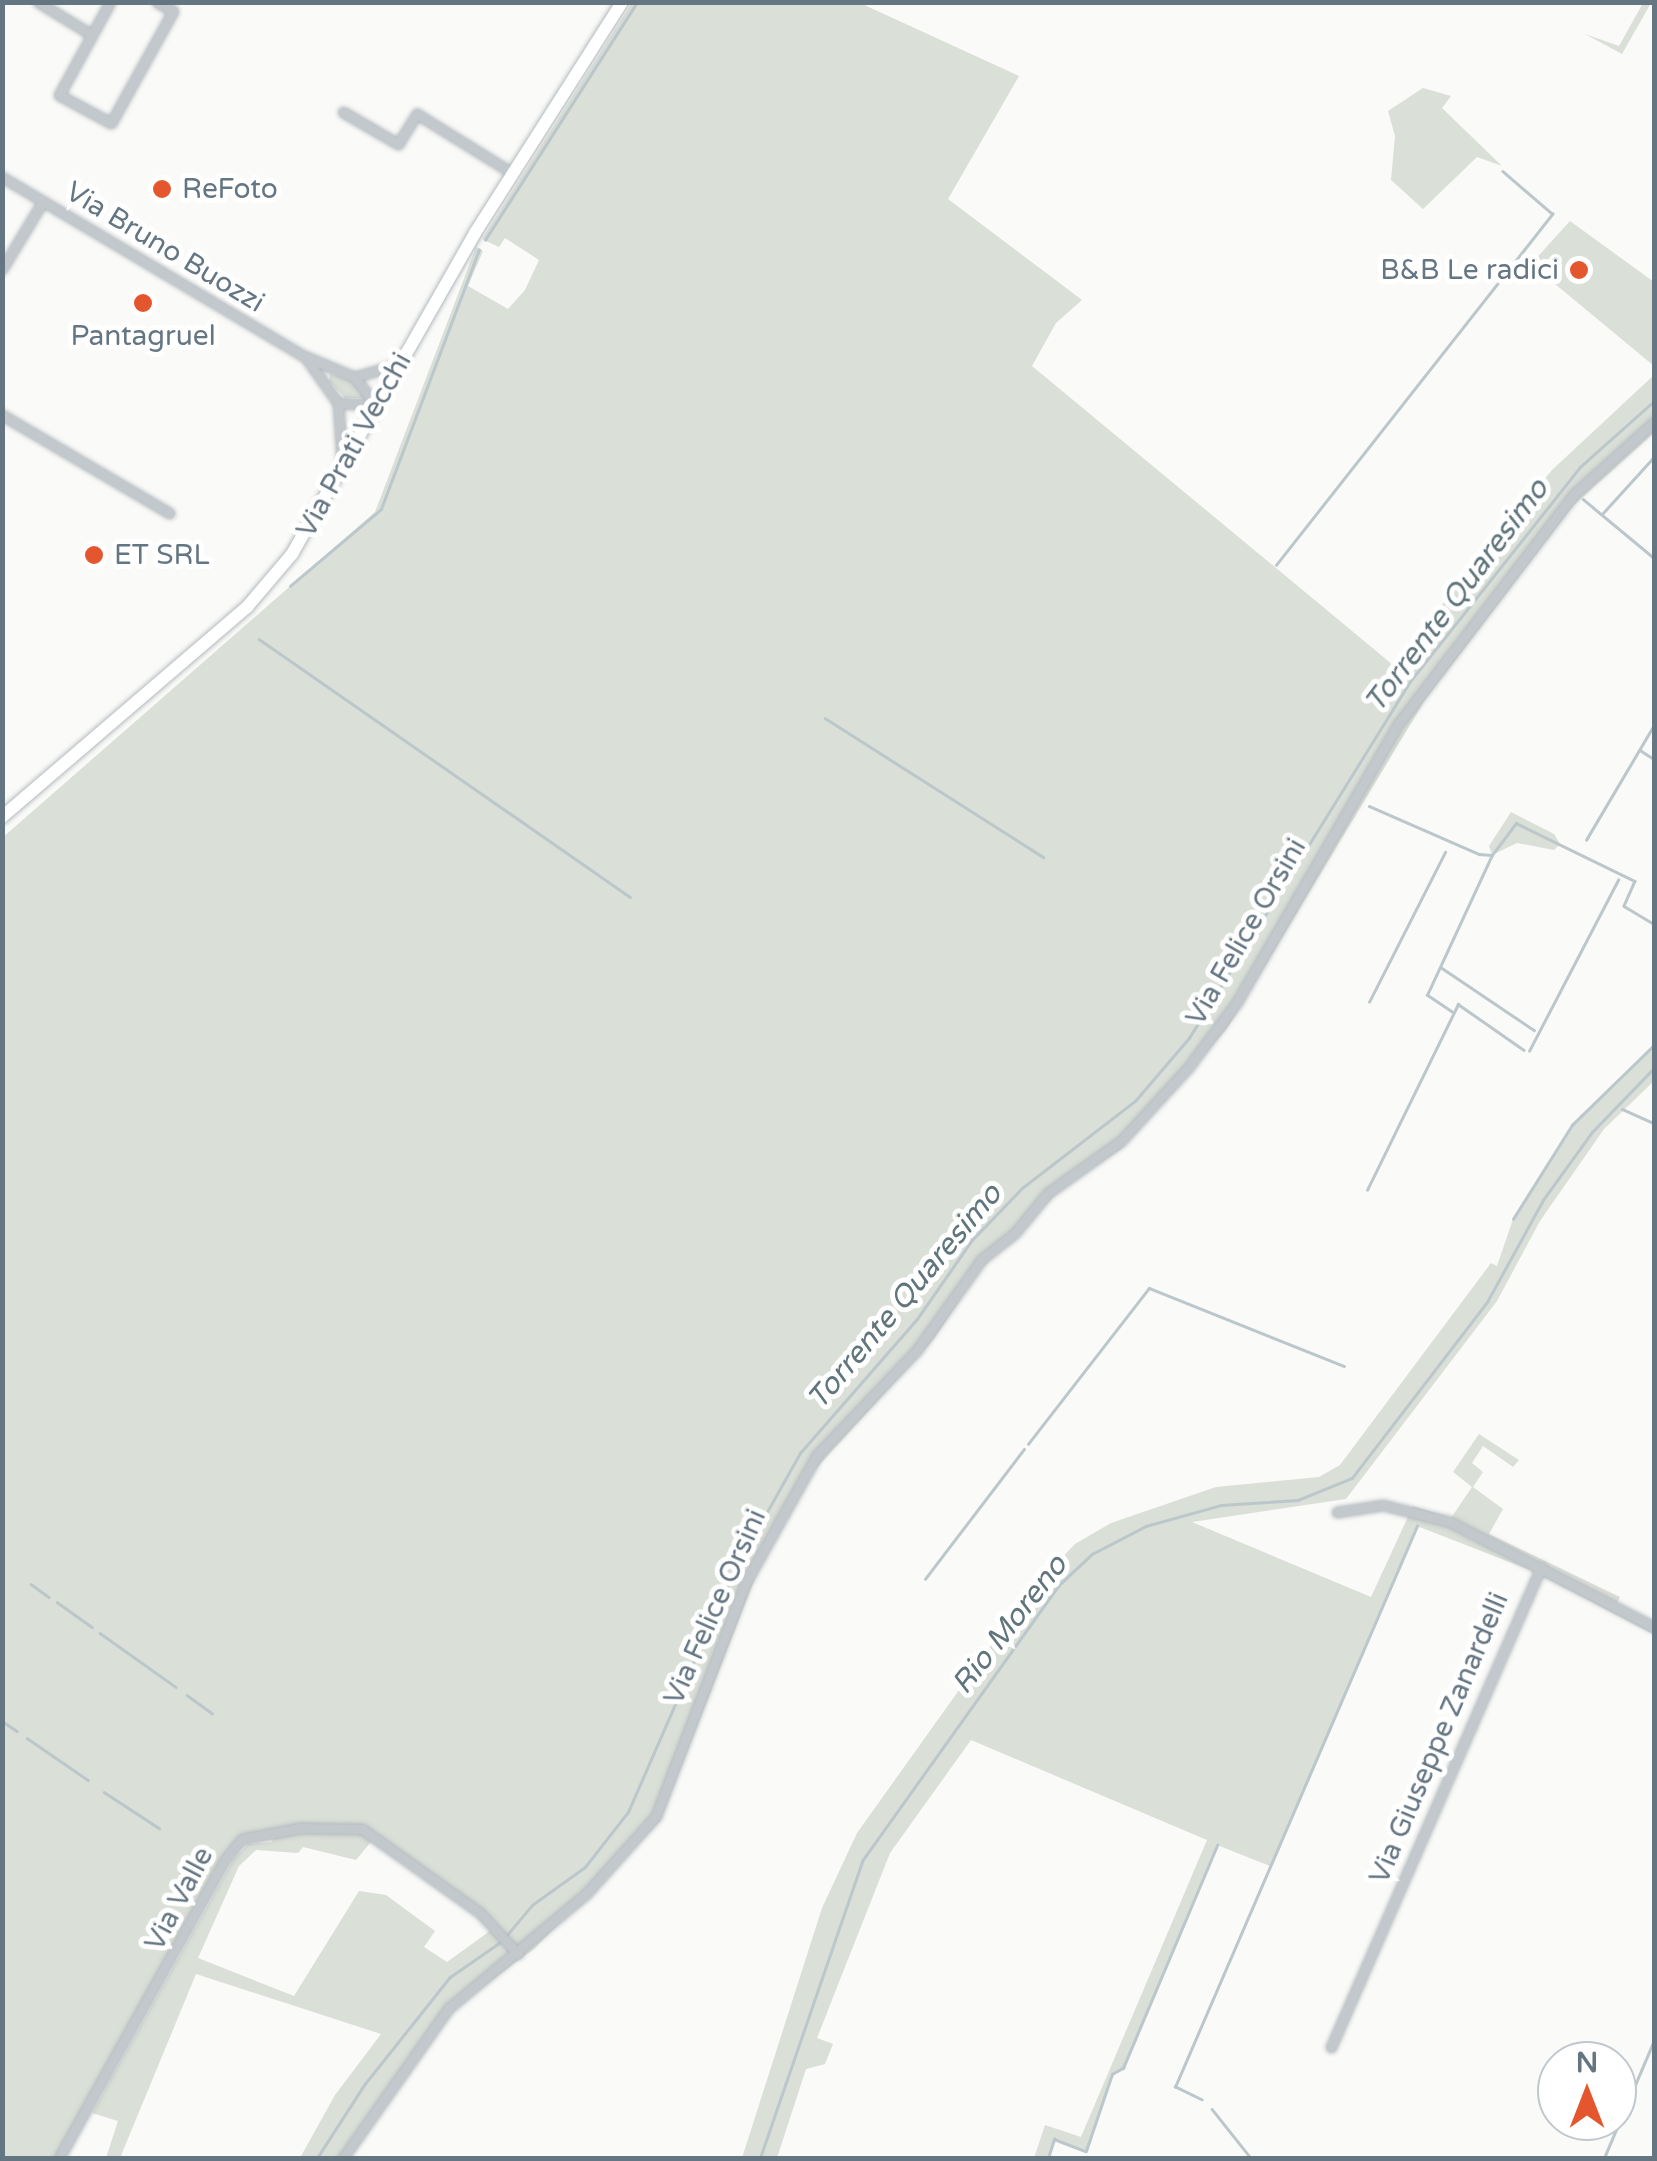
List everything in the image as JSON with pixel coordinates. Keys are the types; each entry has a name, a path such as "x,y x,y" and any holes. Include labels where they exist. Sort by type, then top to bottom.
{"main road":[{"name":"Via Prati Vecchi","path":"2,816 264,589 342,468 512,173 622,2"}],"street":[{"path":"38,2 92,35"},
{"path":"110,2 59,95 110,123 173,11 157,2"},
{"path":"343,112 398,144 417,114 512,173"},
{"name":"Via Bruno Buozzi","path":"2,177 304,356 354,377 376,405"},
{"path":"2,269 43,201"},
{"name":"Via Bruno Buozzi","path":"304,356 338,403"},
{"path":"354,377 398,365"},
{"path":"342,468 338,403 376,405"},
{"path":"2,415 169,513"},
{"name":"Via Felice Orsini","path":"342,2158 449,2008 609,1872 656,1816 746,1582 817,1455 917,1350 982,1259 1015,1232 1048,1192 1121,1141 1188,1068 1237,1002 1400,723 1574,494 1654,422"},
{"path":"1338,1512 1361,1504 1416,1510 1541,1567 1654,1627"},
{"name":"Via Giuseppe Zanardelli","path":"1330,2046 1541,1567"},
{"name":"Via Valle","path":"59,2158 224,1861 242,1839 300,1828 362,1829 494,1928 514,1950"}],"shaded area":[{"path":"632,3 860,3 1019,76 948,199 1082,300 1056,323 1032,366 1393,665 1552,470 1654,375 1654,433 1573,506 1425,700 1227,1029 1121,1149 1061,1189 978,1272 934,1339 813,1472 758,1571 660,1821 534,1949 452,2010 350,2158 300,2158 335,2095 381,2034 196,1974 120,2158 106,2158 118,2121 92,2113 233,1860 248,1844 272,1842 275,1833 236,1843 59,2158 3,2158 2,838 375,512 476,247 483,251 468,286 508,309 525,290 539,260 505,238 499,247 482,239","holes":["375,1837 494,1928 447,1962 424,1947 435,1931 386,1895 359,1891 294,1996 198,1958 239,1866 256,1850 298,1853 303,1847 356,1860"]},
{"path":"1643,3 1651,3 1622,54 1585,34 1619,46"},
{"path":"1423,88 1451,96 1442,108 1502,166 1477,157 1423,209 1391,180 1395,136 1388,111"},
{"path":"1570,221 1654,282 1654,366 1531,264"},
{"path":"330,374 352,380 368,398 345,398 329,381"},
{"path":"1511,812 1554,834 1560,844 1554,850 1517,843 1492,855 1489,846"},
{"path":"1654,1045 1654,1081 1604,1129 1540,1221 1497,1301 1346,1499 1192,1522 1371,1597 1413,1506 1451,1518 1472,1487 1453,1472 1479,1434 1519,1460 1513,1467 1483,1446 1472,1463 1483,1472 1473,1487 1503,1509 1489,1534 1620,1597 1615,1607 1654,1627 1654,1635 1535,1572 1417,1526 1270,1866 1217,1845 1123,2068 1112,2074 1086,2151 1054,2139 1048,2158 1034,2158 1045,2125 1081,2137 1207,1840 971,1740 890,1853 817,2038 833,2044 825,2064 806,2069 777,2158 742,2158 822,1908 857,1833 1029,1592 1075,1544 1111,1523 1216,1487 1319,1477 1340,1465 1491,1263 1497,1266 1513,1219 1572,1125"}],"waterway":[{"path":"485,240 637,2"},
{"path":"1276,565 1552,214 1503,172"},
{"path":"290,586 381,509 479,250"},
{"name":"Torrente Quaresimo","path":"507,1935 532,1905 585,1867 628,1812 731,1576 800,1453 917,1319 972,1240 1022,1188 1135,1101 1189,1038 1412,679 1580,467 1654,401"},
{"path":"1603,513 1654,457"},
{"path":"1583,499 1654,558"},
{"path":"259,639 630,897"},
{"path":"825,718 1043,857"},
{"path":"1586,840 1654,725"},
{"path":"1640,750 1654,759"},
{"path":"1369,806 1479,854 1492,855 1516,823 1635,881 1624,906 1654,924"},
{"path":"1369,1002 1445,852"},
{"path":"1452,1012 1427,995 1492,855"},
{"path":"1529,1051 1618,880"},
{"path":"1442,968 1534,1030"},
{"path":"1367,1190 1458,1004 1524,1050"},
{"path":"1513,1219 1572,1125 1654,1045"},
{"name":"Rio Moreno","path":"760,2158 862,1861 1058,1586 1092,1554 1146,1526 1221,1505 1298,1500 1352,1478 1487,1302 1543,1200 1592,1132 1654,1068"},
{"path":"1622,1109 1654,1123"},
{"path":"1028,1444 1149,1288 1344,1366"},
{"path":"1654,1365 1654,1376"},
{"path":"925,1579 1024,1449"},
{"path":"1202,2100 1175,2087 1417,1526"},
{"path":"31,1584 49,1597"},
{"path":"57,1602 92,1627"},
{"path":"100,1633 176,1687"},
{"path":"187,1695 212,1713"},
{"path":"2,1721 17,1731"},
{"path":"27,1738 88,1780"},
{"path":"104,1792 159,1828"},
{"path":"1048,2158 1054,2139 1086,2151 1112,2074 1123,2068 1217,1845"},
{"name":"Torrente Quaresimo","path":"317,2158 364,2085 450,1977 502,1941"},
{"path":"1604,2158 1654,2040"},
{"path":"1212,2109 1251,2158"}],"place":[{"name":"ReFoto","path":"162,189"},
{"name":"B&B Le radici","path":"1579,270"},
{"name":"Pantagruel","path":"143,303"},
{"name":"ET SRL","path":"94,555"}]}
